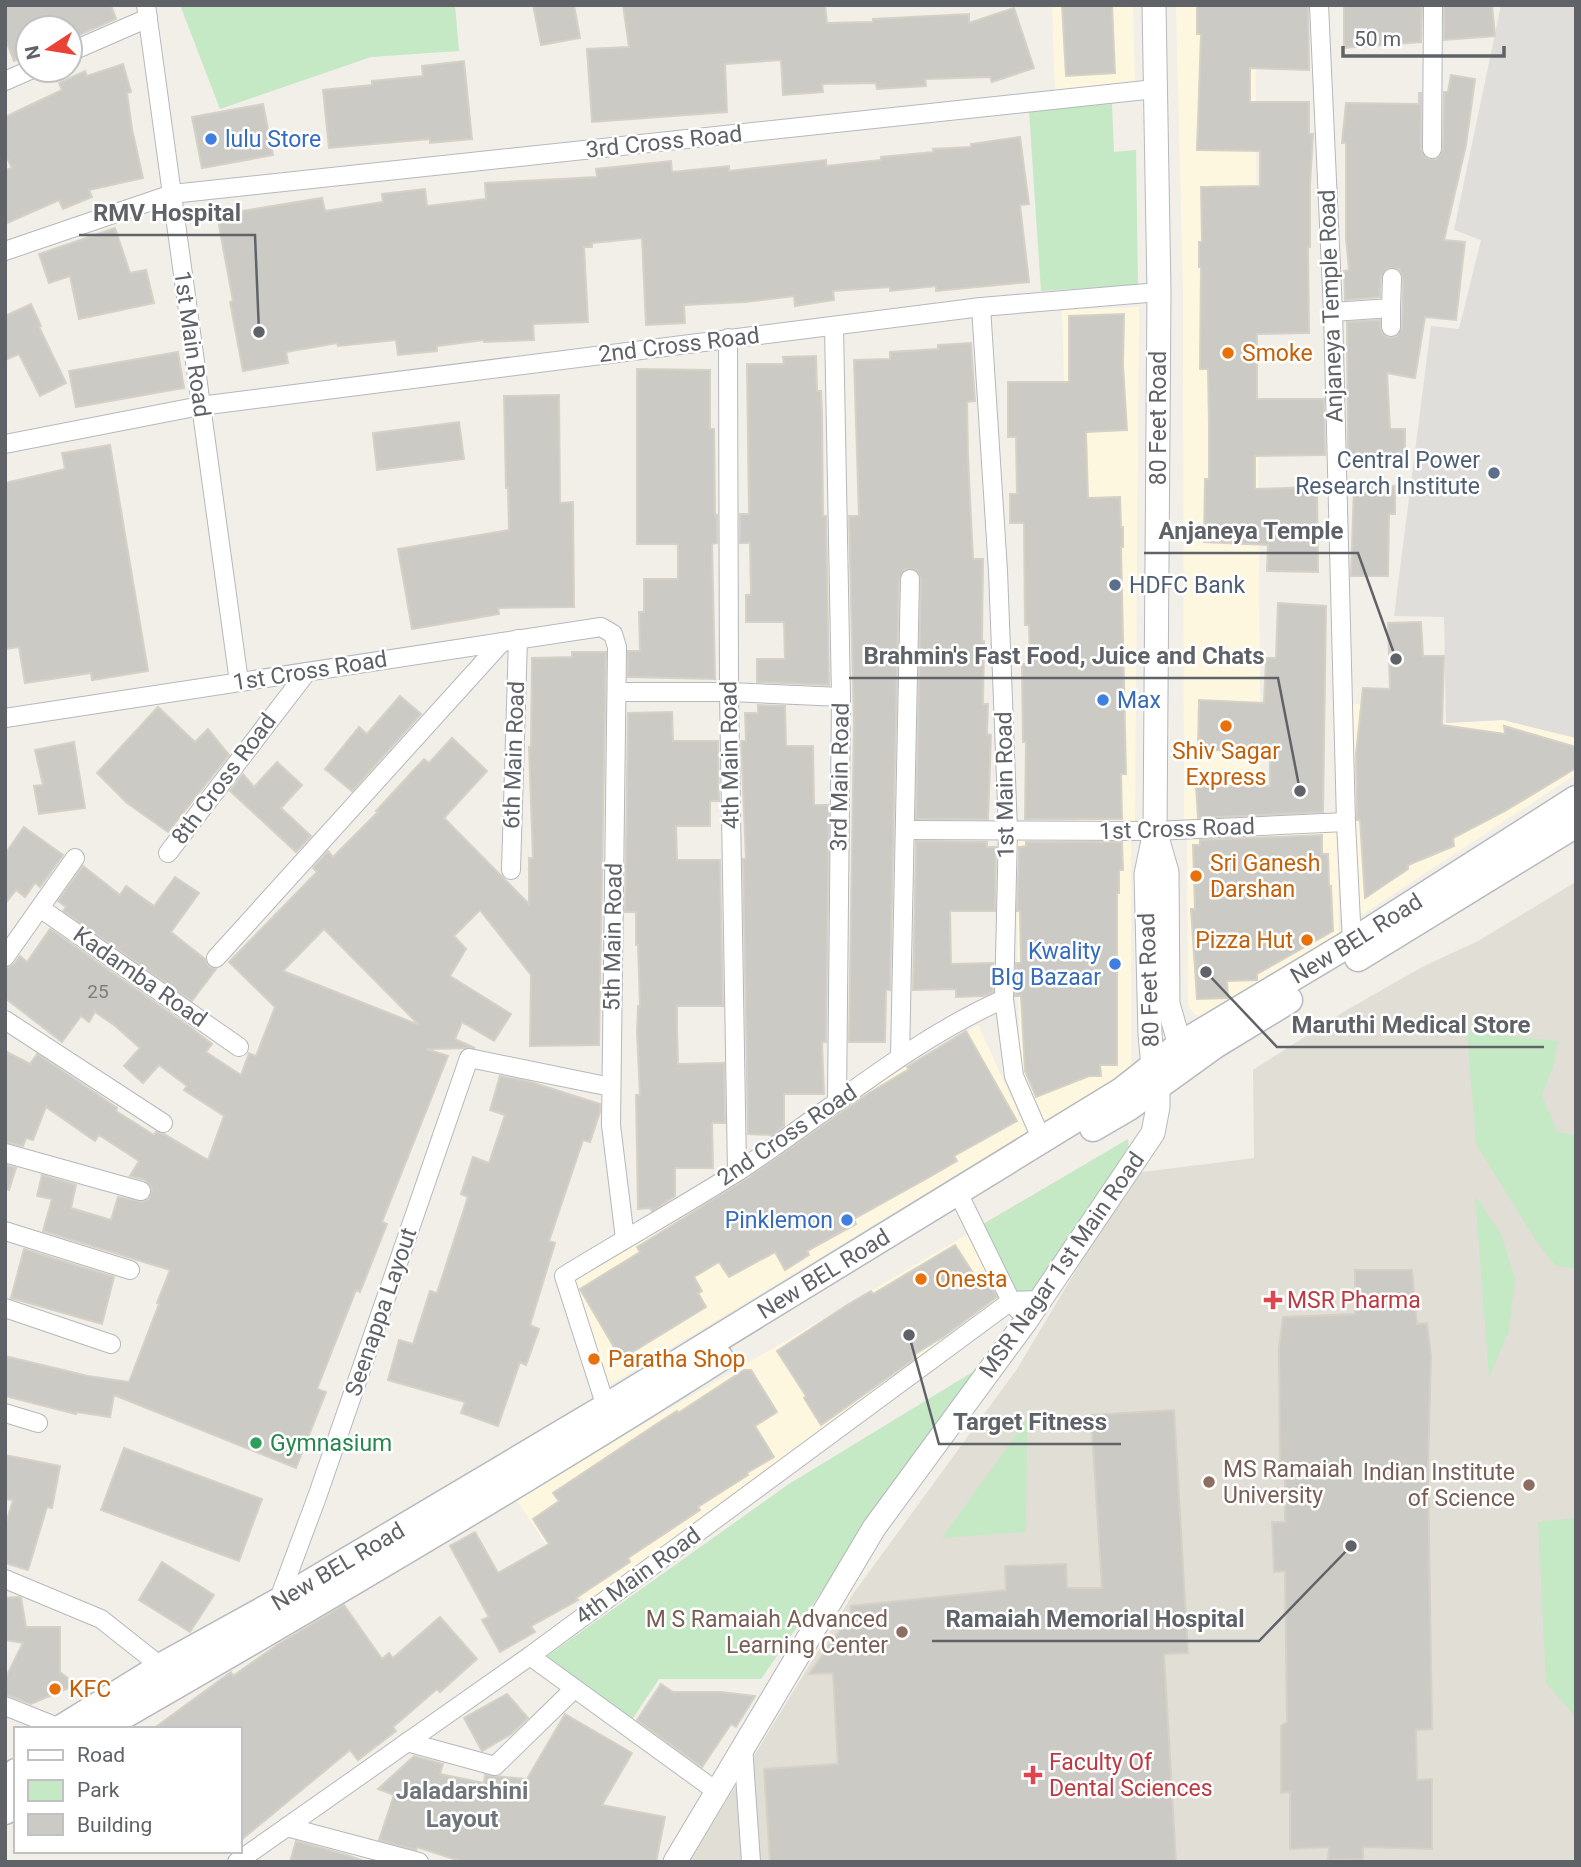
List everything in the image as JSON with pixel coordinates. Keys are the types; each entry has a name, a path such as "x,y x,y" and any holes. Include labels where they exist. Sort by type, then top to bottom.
{"main road":[{"name":"New BEL Road","path":"62,1727 171,1675 612,1427 963,1203 1129,1107 1155,1077 1184,1055 1352,942 1576,799"},
{"name":"New BEL Road","path":"1184,1055 1215,1045 1576,824"},
{"name":"New BEL Road","path":"279,1614 1041,1138 1123,1090 1155,1077"},
{"name":"New BEL Road","path":"103,1727 171,1675"}],"street":[{"name":"80 Feet Road","path":"1154,5 1159,292 1155,831 1146,874 1149,1008 1155,1077"},
{"name":"Anjaneya Temple Road","path":"1319,5 1333,312 1346,822 1352,942"},
{"path":"1432,149 1433,5"},
{"path":"84,45 147,12"},
{"name":"1st Main Road","path":"147,12 239,682"},
{"name":"3rd Cross Road","path":"5,251 172,194 1156,89"},
{"path":"1391,327 1392,278"},
{"name":"2nd Cross Road","path":"5,444 200,406 981,307 1159,292"},
{"name":"1st Main Road","path":"981,307 999,571 1007,831 1004,999"},
{"path":"1333,312 1391,308"},
{"name":"3rd Main Road","path":"834,326 841,697 837,1102"},
{"name":"4th Main Road","path":"728,338 729,692 737,1172"},
{"path":"900,1057 910,579"},
{"name":"1st Cross Road","path":"5,718 601,627 613,634"},
{"name":"5th Main Road","path":"613,634 617,648 617,692 611,1125 625,1239"},
{"path":"216,958 510,641"},
{"name":"6th Main Road","path":"510,641 511,870"},
{"name":"8th Cross Road","path":"168,853 306,672"},
{"path":"617,692 729,692 841,697"},
{"name":"1st Cross Road","path":"905,830 1155,831 1346,822"},
{"name":"80 Feet Road","path":"1155,831 1167,872 1168,1004 1184,1055"},
{"path":"5,957 75,858"},
{"name":"Kadamba Road","path":"40,908 239,1046"},
{"path":"1004,999 1014,1076 1041,1138"},
{"name":"2nd Cross Road","path":"606,1408 564,1276 737,1172 900,1057 966,1016 1004,999"},
{"path":"5,1020 163,1123"},
{"name":"Seenappa Layout","path":"279,1614 469,1058 611,1087"},
{"name":"MSR Nagar 1st Main Road","path":"675,1862 874,1528 1041,1300 1153,1133 1158,1107 1155,1077"},
{"path":"5,1153 141,1191"},
{"path":"963,1203 1011,1301 1026,1321"},
{"path":"5,1231 130,1270"},
{"path":"1011,1301 1041,1300"},
{"name":"4th Main Road","path":"237,1862 530,1656 1011,1301"},
{"path":"5,1308 111,1344"},
{"path":"5,1413 38,1423"},
{"path":"5,1579 101,1619 171,1675"},
{"path":"530,1656 716,1791"},
{"path":"407,1742 495,1766 575,1689"},
{"path":"5,1706 58,1727"},
{"path":"743,1746 751,1862"},
{"path":"287,1827 419,1862"}],"shaded area":[{"path":"1052,5 1133,5 1135,85 1055,93"},
{"path":"1176,5 1255,5 1261,822 1184,824 1183,291"},
{"name":"Central Power Research Institute","path":"1501,5 1576,5 1576,738 1503,720 1446,723 1444,617 1394,616 1431,326 1459,329 1481,240 1454,230"},
{"path":"1139,307 1135,824 1077,825 1062,310"},
{"path":"1347,702 1446,723 1503,720 1576,738 1576,774 1360,916"},
{"path":"1337,828 1339,933 1200,1016 1194,1014 1188,1005 1187,836"},
{"path":"1131,835 1131,1070 1043,1123 1020,1076 1015,837"},
{"name":"MS Ramaiah University","path":"1574,883 1576,1862 689,1862 853,1594 1017,1369 1134,1173 1254,1158 1253,1070 1345,1011 1422,967 1478,941"},
{"path":"978,1025 1027,1132 608,1386 561,1268"},
{"path":"971,1232 1005,1302 586,1605 516,1499"}],"green space":[{"path":"180,5 455,5 459,51 371,57 220,109"},
{"path":"1112,104 1114,152 1136,150 1138,285 1041,291 1029,111"},
{"path":"1467,1032 1558,1041 1554,1064 1542,1095 1557,1132 1576,1135 1576,1268 1556,1266 1538,1244 1476,1144"},
{"path":"1128,1139 1129,1150 1038,1292 1015,1294 978,1227"},
{"path":"1475,1195 1501,1234 1515,1279 1509,1331 1489,1378"},
{"path":"976,1370 761,1679 659,1679 631,1721 543,1659 789,1484"},
{"path":"1027,1419 1026,1532 942,1538"},
{"path":"1576,1518 1576,1717 1546,1683 1538,1522"}],"building":[{"path":"5,5 111,5 116,19 84,33 84,14 14,14 14,61 5,38"},
{"path":"533,5 574,5 580,38 541,45"},
{"path":"623,5 825,5 827,23 969,14 969,23 1014,8 1034,68 992,82 990,77 925,79 926,86 877,89 876,83 822,84 823,92 783,95 781,60 725,64 727,112 592,122 587,49 629,47"},
{"path":"1062,5 1112,5 1115,73 1066,76"},
{"path":"1197,5 1308,5 1309,70 1250,68 1250,102 1309,102 1309,134 1313,134 1308,247 1309,333 1257,334 1257,399 1324,399 1325,455 1255,456 1255,489 1317,487 1318,572 1267,571 1268,545 1204,542 1205,479 1209,479 1209,423 1208,369 1200,369 1201,187 1260,186 1260,151 1197,150 1201,34 1197,34"},
{"path":"1344,5 1422,5 1421,42 1344,48"},
{"path":"1444,5 1492,5 1495,36 1444,40"},
{"path":"464,61 472,139 430,143 430,139 329,148 323,90 372,85 372,81 423,76 422,66"},
{"path":"123,64 131,92 127,93 132,129 143,178 89,190 92,197 63,209 59,200 5,224 5,170 12,168 5,154 5,117 62,90 59,84 84,84 84,71 87,76"},
{"path":"1451,75 1475,79 1466,145 1444,240 1465,242 1456,320 1425,317 1415,378 1387,373 1390,429 1405,429 1405,455 1348,455 1347,322 1380,320 1381,332 1385,336 1397,336 1402,327 1403,278 1399,269 1387,268 1381,277 1380,297 1345,300 1344,271 1349,270 1346,238 1346,143 1342,143 1346,103 1419,104 1421,93 1421,150 1426,158 1437,159 1443,150 1444,92 1448,92"},
{"path":"263,104 273,155 202,168 192,117"},
{"path":"1020,137 1029,204 1020,205 1029,282 936,291 936,286 890,291 890,287 833,291 834,300 795,306 794,296 684,305 685,323 646,325 642,238 592,243 592,247 584,247 588,322 533,324 534,340 484,340 437,346 437,351 398,355 396,340 338,346 337,343 286,352 288,363 243,371 217,215 322,198 325,211 383,202 382,194 425,189 427,206 486,199 485,183 597,177 596,169 671,161 672,172 729,166 729,171 826,160 826,166 934,152 933,149 971,147 971,144"},
{"path":"115,228 130,273 146,270 154,303 79,319 70,276 49,283 39,254"},
{"path":"31,304 66,383 40,396 19,354 5,360 5,316"},
{"path":"1124,314 1123,365 1127,430 1086,432 1088,498 1120,497 1123,527 1121,547 1126,774 1121,774 1122,819 1025,819 1026,742 1023,742 1022,664 1030,664 1029,625 1025,625 1024,523 1010,523 1010,494 1017,494 1016,437 1008,437 1008,382 1069,382 1069,316"},
{"path":"971,343 975,401 967,402 968,457 973,559 983,559 983,704 988,704 987,734 991,735 988,819 916,819 921,579 916,570 905,569 899,579 890,990 886,990 885,1042 849,1042 854,723 849,516 859,516 854,360 890,359 890,352 938,349 938,345"},
{"path":"178,352 184,388 76,407 69,371"},
{"path":"816,356 817,391 821,391 822,414 829,685 757,682 757,659 785,659 784,622 746,622 746,595 751,595 750,543 740,543 740,514 749,514 747,364 784,364 783,357"},
{"path":"637,369 710,370 710,429 714,429 717,515 717,543 712,544 715,679 628,677 628,651 640,651 639,612 644,612 644,579 678,579 678,544 637,544"},
{"path":"559,395 560,503 573,502 574,607 498,608 499,614 412,629 398,549 509,530 504,396"},
{"path":"459,422 464,459 377,470 373,433"},
{"path":"110,445 148,671 92,680 91,673 25,683 19,647 5,649 5,483 65,469 62,453"},
{"path":"1395,486 1395,514 1389,514 1388,576 1351,576 1354,487"},
{"path":"1278,603 1326,606 1323,812 1198,818 1196,786 1270,786 1270,753 1198,749 1199,700 1264,703 1266,658 1276,658"},
{"path":"1421,622 1423,656 1444,656 1442,725 1505,734 1504,726 1576,747 1576,768 1505,811 1453,838 1454,846 1408,865 1408,869 1365,898 1360,820 1357,820 1356,754 1363,688 1390,689 1388,623"},
{"path":"572,652 606,652 599,1045 530,1046 531,975 480,910 454,936 466,949 450,976 511,1014 494,1041 462,1022 455,1039 475,1048 426,1049 448,1056 382,1222 387,1224 360,1292 356,1290 317,1389 326,1392 296,1468 114,1395 110,1417 76,1414 5,1396 5,1356 88,1376 129,1382 170,1270 43,1231 52,1199 37,1196 42,1175 76,1185 71,1208 111,1220 118,1197 143,1202 149,1199 152,1189 145,1180 130,1176 139,1161 99,1135 95,1141 46,1107 33,1140 26,1138 23,1146 5,1142 5,1051 30,1064 37,1054 154,1135 156,1132 164,1134 208,1160 224,1116 184,1090 187,1086 159,1065 143,1083 124,1066 140,1048 95,1012 89,1022 81,1016 62,1042 5,998 5,968 14,964 20,956 27,962 50,929 190,1027 212,1044 206,1052 241,1075 249,1053 256,1056 275,1007 229,962 317,872 313,868 328,851 333,857 378,812 376,811 424,759 429,763 452,738 487,771 444,818 529,904 529,858 533,858 529,747 532,658 572,657","holes":["324,929 419,1025 283,971"]},
{"path":"400,696 421,714 352,791 325,769 359,727 367,734"},
{"path":"758,705 785,706 786,746 813,746 814,805 829,805 826,1042 822,1042 824,1094 784,1094 784,1126 772,1135 748,1134 743,859 746,859 741,741 746,741 745,713 758,713"},
{"path":"158,707 195,742 208,729 229,755 168,832 127,803 97,773"},
{"path":"672,712 673,741 718,741 719,801 710,801 710,826 676,826 677,860 720,860 723,1006 677,1006 677,1028 678,1064 724,1063 725,1123 712,1123 713,1168 675,1168 675,1196 652,1211 650,1208 638,1209 638,945 636,912 625,912 628,713"},
{"path":"74,742 85,808 39,814 34,786 43,785 35,750"},
{"path":"277,762 302,785 281,808 311,836 296,852 230,791 243,774 254,787"},
{"path":"24,827 63,855 40,887 35,883 25,897 16,890 5,904 5,854"},
{"path":"1322,835 1322,854 1328,854 1333,931 1257,974 1257,980 1227,981 1228,998 1197,999 1191,909 1195,909 1193,845 1200,845 1200,840"},
{"path":"916,841 987,842 987,847 996,847 995,911 950,911 951,964 993,963 993,992 983,996 956,997 956,989 913,990"},
{"path":"1026,842 1122,842 1123,870 1119,870 1117,893 1117,1065 1100,1065 1101,1076 1089,1076 1036,1097 1025,1071 1021,996 1015,996 1016,963 1021,963 1020,911 1017,911 1019,847 1026,846"},
{"path":"83,866 120,895 126,886 154,906 175,877 199,893 171,932 205,959 209,967 216,969 192,1001 63,911 66,907 58,901"},
{"path":"966,1031 1017,1121 954,1156 957,1161 854,1219 856,1224 807,1251 809,1255 785,1270 775,1252 729,1277 719,1262 694,1277 702,1291 698,1293 706,1307 621,1359 580,1289 640,1252 637,1247 743,1181 869,1093 909,1069 907,1067"},
{"path":"500,1076 531,1082 600,1104 600,1112 590,1142 583,1140 549,1241 555,1243 530,1325 539,1329 526,1365 520,1362 498,1426 461,1413 465,1402 388,1380 399,1340 413,1344 430,1291 437,1293 468,1197 461,1194 473,1157 489,1163 505,1115 490,1110"},
{"path":"5,1165 16,1168 9,1190 5,1189"},
{"path":"955,1245 975,1276 982,1272 997,1297 912,1356 914,1359 821,1425 777,1351 847,1305 871,1291 873,1294"},
{"path":"24,1249 114,1277 102,1324 11,1298"},
{"path":"1355,1270 1412,1270 1417,1324 1427,1323 1431,1356 1428,1469 1432,1729 1416,1730 1417,1780 1432,1779 1432,1849 1363,1847 1363,1859 1328,1860 1329,1847 1290,1849 1290,1792 1281,1793 1281,1726 1287,1722 1285,1571 1274,1572 1272,1522 1285,1522 1285,1471 1280,1471 1279,1348 1283,1317 1355,1314"},
{"path":"744,1370 751,1370 777,1412 755,1426 774,1457 747,1473 748,1475 698,1507 700,1510 628,1558 630,1562 576,1598 578,1600 531,1626 535,1632 500,1652 482,1620 489,1617 450,1546 475,1532 498,1573 549,1544 533,1519 559,1501 553,1493"},
{"path":"1174,1410 1188,1653 1164,1654 1176,1862 770,1862 764,1769 838,1764 833,1673 809,1674 850,1616 851,1606 1006,1590 1005,1566 1066,1564 1067,1588 1102,1588 1091,1415"},
{"path":"124,1448 262,1499 239,1561 101,1510"},
{"path":"5,1455 60,1466 52,1508 47,1507 28,1570 5,1563 5,1527 13,1500 5,1499"},
{"path":"162,1562 214,1595 190,1632 139,1600"},
{"path":"19,1597 26,1627 60,1627 60,1672 76,1685 31,1704 5,1694 5,1679 23,1643 5,1640 5,1598"},
{"path":"344,1605 382,1659 389,1653 393,1658 440,1617 477,1659 440,1692 437,1689 393,1727 396,1731 358,1760 350,1750 242,1839 242,1727 156,1727 231,1672 233,1676 277,1645"},
{"path":"661,1684 673,1692 721,1692 755,1696 736,1727 731,1724 702,1767 637,1720"},
{"path":"507,1694 528,1718 511,1734 482,1751 464,1718"},
{"path":"565,1714 632,1753 602,1805 665,1817 656,1862 463,1862 417,1847 416,1850 379,1840 394,1795 378,1789 414,1756 443,1764 440,1774 484,1783 485,1775 527,1779"},
{"path":"296,1841 347,1855 361,1860 290,1862"}],"place":[{"name":"lulu Store","path":"211,139"},
{"name":"RMV Hospital","path":"259,332"},
{"name":"Smoke","path":"1228,353"},
{"name":"Central Power Research Institute","path":"1494,473"},
{"name":"HDFC Bank","path":"1115,585"},
{"name":"Anjaneya Temple","path":"1396,659"},
{"name":"Max","path":"1103,700"},
{"name":"Shiv Sagar Express","path":"1226,726"},
{"name":"Brahmin's Fast Food, Juice and Chats","path":"1300,791"},
{"name":"Sri Ganesh Darshan","path":"1196,876"},
{"name":"Pizza Hut","path":"1307,940"},
{"name":"Kwality BIg Bazaar","path":"1115,964"},
{"name":"Maruthi Medical Store","path":"1206,972"},
{"name":"Pinklemon","path":"847,1220"},
{"name":"Onesta","path":"921,1279"},
{"name":"MSR Pharma","path":"1273,1300"},
{"name":"Target Fitness","path":"909,1335"},
{"name":"Paratha Shop","path":"594,1359"},
{"name":"Gymnasium","path":"256,1443"},
{"name":"MS Ramaiah University","path":"1209,1482"},
{"name":"Indian Institute of Science","path":"1529,1485"},
{"name":"Ramaiah Memorial Hospital","path":"1351,1546"},
{"name":"M S Ramaiah Advanced Learning Center","path":"902,1632"},
{"name":"KFC","path":"55,1689"},
{"name":"Faculty Of Dental Sciences","path":"1033,1775"}],"district":[{"name":"Jaladarshini Layout","path":"462,1805"}]}
